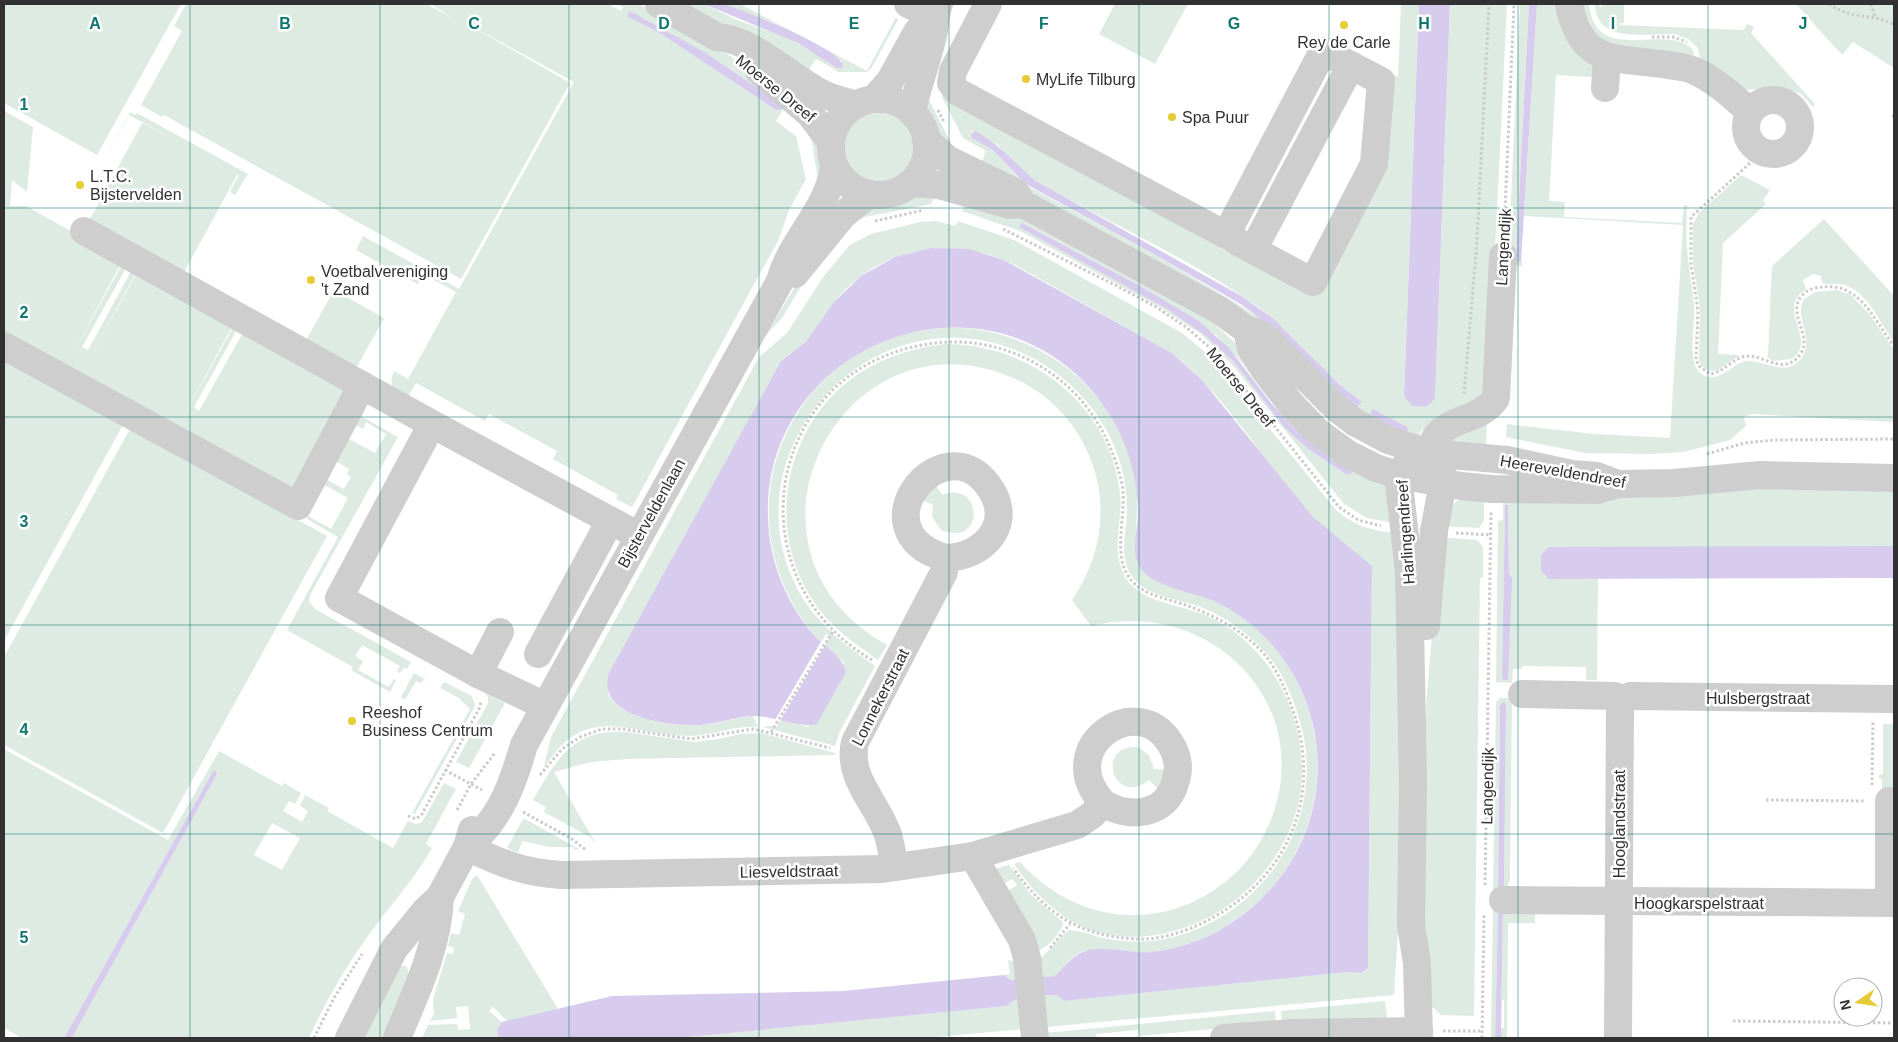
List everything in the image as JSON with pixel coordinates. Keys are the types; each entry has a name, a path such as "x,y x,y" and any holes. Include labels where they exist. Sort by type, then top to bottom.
{"street":[{"name":"Moerse Dreef","path":"659,4 718,38 727,38 747,47 823,94 865,102"},
{"path":"908,4 936,10"},
{"path":"988,4 953,71 951,83 958,92 1313,282 1374,164 1380,80 1323,50 1226,235"},
{"path":"1569,4 1573,21 1582,38 1593,50 1607,58 1694,70 1732,95 1750,112"},
{"path":"865,102 889,100 905,106 925,131 928,148 924,164 917,177 911,183 893,194 869,194 850,187 832,154 832,133 839,120 890,81 917,32 936,10"},
{"path":"912,113 918,80 934,29 936,10"},
{"name":"Moerse Dreef","path":"718,38 722,46 775,83 810,114 832,154"},
{"path":"1605,88 1607,58"},
{"path":"1253,250 1351,65"},
{"path":"1773,100 1791,106 1797,114 1800,124 1796,143 1789,150 1780,154 1761,153 1747,136 1746,128 1750,112 1764,102 1773,100"},
{"path":"926,140 947,159 1015,192 1023,204 1191,293 1219,310 1246,330"},
{"name":"Bijsterveldenlaan","path":"350,1038 391,954 425,911 440,897 467,847 489,824 487,793 515,776 511,747 545,706 780,281 785,264 823,203 832,181 832,154"},
{"path":"911,183 939,185 1010,205 1023,204"},
{"name":"Bijsterveldenlaan","path":"780,281 798,272 843,215 869,194"},
{"path":"84,230 432,424 639,536"},
{"name":"Langendijk","path":"1430,453 1435,436 1492,404 1496,398 1502,256"},
{"name":"Moerse Dreef","path":"1246,330 1251,348 1266,372 1291,404 1318,432 1348,454 1376,468 1398,475 1492,489 1597,490 1618,484"},
{"name":"Heereveldendreef","path":"1246,330 1257,332 1268,339 1334,407 1356,422 1388,440 1430,453 1507,460 1572,474 1597,476 1618,484 1674,483 1760,476 1893,479"},
{"path":"4,346 298,506 362,385"},
{"path":"432,424 338,598 478,674 545,706"},
{"name":"Harlingendreef","path":"1411,1034 1403,963 1411,925 1413,784 1409,572 1398,475 1408,462 1430,453 1442,467 1443,483 1434,531 1413,784"},
{"path":"538,654 610,521"},
{"name":"Lonnekerstraat","path":"895,867 887,833 854,771 852,755 854,742 944,572 945,558"},
{"path":"478,674 500,632"},
{"name":"Hulsbergstraat","path":"1522,694 1615,696 1623,700 1630,696 1884,699"},
{"name":"Hooglandstraat","path":"1618,1038 1620,707 1623,700"},
{"path":"1881,801 1891,903"},
{"name":"Liesveldstraat","path":"467,847 507,866 528,872 591,875 895,867 974,856 1004,848 1077,824 1092,815 1103,803"},
{"path":"974,856 1012,919 1028,962 1034,1030"},
{"name":"Bijsterveldenlaan","path":"397,1038 430,960 440,897"},
{"name":"Hoogkarspelstraat","path":"1491,900 1891,903"},
{"path":"391,954 406,952 413,954 418,959 423,976"},
{"path":"1224,1038 1294,1035 1411,1034"}],"path":[{"path":"1471,416 1464,397 1477,241 1489,4"},
{"name":"Langendijk","path":"1502,256 1514,4"},
{"path":"1829,4 1849,15 1875,17 1884,19 1894,25"},
{"path":"1871,4 1875,17"},
{"path":"1893,117 1894,112"},
{"path":"1761,153 1691,217 1692,264 1698,311 1696,360 1699,366 1710,374 1718,372 1741,358 1750,356 1773,364 1785,364 1795,360 1802,352 1805,343 1797,315 1797,305 1801,296 1811,289 1828,286 1847,289 1860,299 1894,346"},
{"path":"871,222 927,210"},
{"name":"Moerse Dreef","path":"1001,229 1119,286 1186,327 1216,353 1339,507 1369,524 1404,530"},
{"path":"893,671 867,657 833,631 818,615 793,571 785,545 783,521 784,488 792,456 800,435 816,410 834,390 866,366 892,353 923,344 966,342 994,346 1020,355 1045,369 1074,391 1100,424 1114,455 1123,487 1121,553 1126,573 1133,582 1148,593 1188,605 1220,620 1249,640 1265,656 1278,675 1297,720 1305,771 1302,800 1296,821 1278,859 1250,892 1229,908 1184,931 1143,939 1095,934 1070,924 1040,900 1026,885 1014,869 1004,848"},
{"path":"1702,455 1744,443 1774,440 1894,439"},
{"name":"Langendijk","path":"1434,531 1491,535 1491,900 1482,1038"},
{"path":"771,732 833,631"},
{"path":"1766,800 1881,801 1884,699"},
{"path":"537,776 544,773 562,749 580,736 602,729 622,729 691,739 753,729 771,732 852,755"},
{"path":"454,817 487,793 511,747"},
{"path":"445,770 584,848 590,858 591,875"},
{"path":"1028,962 1046,952 1070,924"},
{"path":"1733,1021 1894,1023"},
{"path":"1411,1034 1482,1031"}],"shaded area":[{"path":"4,4 181,4 97,155 4,103"},
{"path":"186,4 427,4 454,19 431,4 608,4 621,11 623,7 616,4 639,4 708,42 746,66 788,102 776,121 796,136 806,179 789,210 779,239 632,507 616,499 618,495 553,459 557,451 489,414 485,421 416,383 405,401 392,384 394,371 408,379 456,292 432,279 434,275 459,289 574,82 464,22 570,83 461,279 164,115 162,117 141,105 182,31 174,26","holes":["628,16 706,53 780,103 776,110 661,34"]},
{"path":"683,4 704,4 737,20 785,37 812,51 837,68 842,61 774,23 722,4 740,4 867,71 896,17 898,20 871,69 867,72 839,72 816,59 806,74"},
{"path":"704,4 723,4 769,21 825,49 837,57 843,65 841,68 837,68 798,43"},
{"path":"1115,4 1188,4 1155,64 1099,34"},
{"path":"1401,4 1419,4 1404,396 1412,406 1425,407 1435,399 1450,4 1507,4 1488,395 1479,405 1421,431 1417,440 1402,436 979,169 986,151 963,138 941,95 1009,129 1317,296 1380,169 1391,73 1398,77","holes":["973,131 998,145 1014,163 1036,181 1178,257 1258,307 1289,334 1338,383 1362,402 1359,407 1257,316 1168,262 1024,184 993,150 971,134"]},
{"path":"1419,4 1450,4 1435,399 1426,407 1412,406 1404,396"},
{"path":"1520,4 1529,4 1516,257 1520,262 1522,260 1522,266 1508,265"},
{"path":"1529,4 1537,4 1521,262 1517,261 1516,257"},
{"path":"1537,4 1558,4 1595,61 1593,77 1556,75 1549,201 1565,202 1564,217 1682,223 1684,205 1687,205 1687,251 1694,303 1693,355 1696,368 1705,376 1717,376 1738,364 1750,361 1783,368 1795,365 1805,352 1806,337 1801,314 1804,299 1815,292 1837,290 1851,295 1869,314 1894,350 1894,422 1752,414 1744,417 1746,426 1730,440 1683,452 1652,454 1585,453 1506,437 1507,424 1595,434 1670,438 1683,225 1524,216"},
{"path":"1577,4 1589,4 1594,23 1604,34 1618,39 1681,42 1693,50 1694,57 1635,50 1595,38"},
{"path":"1595,4 1602,7 1602,4 1624,4 1624,23 1620,23 1620,25 1744,30 1747,24 1754,27 1751,33 1815,104 1813,107 1801,94 1784,88 1744,90 1700,59 1698,48 1688,39 1675,34 1639,35 1614,31 1604,26 1597,17"},
{"path":"1796,4 1894,4 1894,68 1853,42 1842,55"},
{"path":"630,11 706,53 780,103 782,109 776,110 661,34 627,16"},
{"path":"923,88 951,143 953,152 935,137 921,99"},
{"path":"4,111 33,127 27,192 12,180 10,206 26,206 123,260 68,362 124,261 129,263 82,347 88,350 134,266 138,269 83,370 139,269 235,321 180,423 236,322 240,324 194,407 199,411 246,327 348,383 294,488 4,334"},
{"path":"130,112 135,115 137,113 248,174 235,195 230,192 239,175 237,175 182,276 87,225 142,123 169,137 129,115 99,168"},
{"path":"879,113 892,116 903,123 910,134 913,147 910,160 903,171 892,178 879,181 866,178 855,171 848,160 845,147 848,134 855,123 866,116"},
{"path":"810,130 822,145 826,168 820,192"},
{"path":"975,131 1000,148 1036,181 1243,297 1275,320 1339,384 1362,402 1358,407 1336,390 1274,329 1242,305 1024,183 993,150 972,138 971,134"},
{"path":"1741,175 1770,190 1763,200 1766,204 1723,243 1718,354 1740,355 1718,370 1709,371 1701,365 1699,360 1700,309 1693,263 1693,224 1699,213"},
{"path":"938,191 931,204 860,218 874,203 893,201 913,193"},
{"path":"966,199 1018,212 1209,319 1387,484 1394,523 1367,518 1344,504 1235,368 1201,334 1161,308 1020,231 962,211","holes":["1022,223 1142,287 1216,335 1242,363 1284,418 1306,440 1351,475 1347,475 1308,449 1285,428 1233,361 1212,340 1167,309"]},
{"path":"1824,219 1894,296 1894,342 1861,295 1845,285 1822,283 1821,276 1813,274 1803,280 1806,289 1797,297 1794,306 1801,342 1799,351 1792,359 1773,361 1766,356 1768,356 1772,266"},
{"path":"936,221 955,226 958,221 1014,240 1182,333 1205,352 1226,375 1336,510 1364,527 1396,533 1403,572 1399,915 1394,995 925,1038 678,1038 1007,1006 1017,999 1030,996 1057,995 1064,1001 1347,972 1361,973 1368,968 1372,566 1335,537 1309,513 1225,406 1191,369 1172,353 1015,265 993,256 971,251 948,249 926,250 903,255 882,263 863,275 845,290 808,340 781,361 621,653 608,693 614,702 624,710 650,720 678,725 703,725 753,716 758,727 741,727 690,736 668,735 610,726 592,728 576,735 559,748 543,770 551,737 759,357 787,333 823,277 850,245 871,234 920,222"},
{"path":"1022,223 1142,287 1199,321 1229,348 1271,403 1293,427 1319,450 1351,471 1352,474 1347,475 1308,449 1285,428 1233,361 1206,336 1167,309 1019,227"},
{"path":"363,236 428,272 426,276 424,274 418,284 356,250"},
{"path":"931,248 969,249 1004,260 1172,353 1202,380 1313,517 1372,566 1368,968 1361,973 1347,972 1064,1001 1057,995 1030,996 1017,999 1007,1006 678,1038 498,1038 497,1030 502,1022 612,996 843,991 1003,975 1011,980 1055,976 1077,955 1094,949 1150,952 1174,948 1197,941 1219,930 1258,902 1275,884 1301,843 1313,809 1317,775 1316,741 1308,708 1295,677 1276,649 1251,625 1222,605 1167,586 1148,576 1141,569 1137,563 1135,548 1138,510 1134,475 1123,441 1107,410 1084,382 1037,347 985,330 932,329 881,343 835,370 799,409 775,459 768,517 772,549 780,579 794,608 803,621 813,634 837,656 846,672 817,724 796,724 754,716 701,725 672,724 638,716 623,709 612,699 608,687 610,671 781,361 806,342 834,302 861,276 895,257"},
{"path":"804,281 783,317 764,337 798,282"},
{"path":"334,290 384,318 354,372 304,344"},
{"path":"943,328 978,330 1012,338 1043,352 1072,372 1096,396 1116,424 1130,455 1137,490 1136,543 1139,566 1156,580 1212,600 1251,625 1276,649 1295,677 1308,709 1316,742 1317,776 1312,811 1300,844 1289,865 1275,884 1258,901 1221,929 1199,940 1153,952 1104,949 1085,951 1071,959 1056,976 1011,980 1003,975 1010,974 1008,960 1029,962 1037,959 1044,955 1069,930 1112,940 1148,941 1165,939 1208,924 1239,905 1264,881 1284,852 1298,821 1306,787 1306,751 1298,715 1289,690 1276,666 1244,632 1227,621 1201,607 1154,593 1138,583 1131,575 1127,567 1124,550 1127,505 1124,476 1116,449 1103,424 1086,401 1066,380 1042,364 1017,351 990,342 938,338 891,350 849,374 815,407 791,449 779,495 781,543 799,592 806,604 832,633 875,666 840,731 835,746 763,727 771,726 776,728 781,719 809,727 844,663 825,646 830,636 826,634 821,643 789,596 772,545 770,494 781,446 805,402 841,366 887,340"},
{"path":"944,344 976,347 1006,354 1035,368 1060,385 1083,407 1100,432 1113,461 1121,503 1118,542 1119,561 1128,581 1146,596 1205,615 1226,626 1261,656 1285,696 1299,740 1302,763 1299,801 1286,837 1266,869 1240,897 1208,918 1172,932 1135,937 1096,932 1072,922 1050,905 1021,875 1014,864 1020,862 1059,895 1090,908 1123,915 1140,915 1177,908 1210,893 1237,872 1249,858 1260,842 1272,817 1281,774 1278,734 1264,698 1241,667 1211,643 1174,627 1134,621 1091,626 1072,600 1090,566 1096,547 1100,529 1099,491 1095,472 1082,441 1067,418 1048,399 1013,378 952,364 897,375 853,405 822,448 806,499 810,552 836,603 887,645 878,660 842,633 826,617 812,599 798,572 789,543 786,514 789,485 796,456 808,429 825,404 846,383 868,368 905,352"},
{"path":"4,356 124,423 4,641"},
{"path":"1373,409 1407,427 1409,431 1394,428 1379,420 1370,414"},
{"path":"357,414 398,437 310,595 309,601 315,609 411,662 407,669 404,668 400,673 397,672 400,666 362,645 355,656 363,661 358,670 389,687 394,679 396,680 390,692 351,670 353,667 287,630 338,537 307,519 308,516 331,529 348,498 319,482 322,477 344,489 351,477 347,474 349,469 327,456","holes":["366,422 386,434 375,453 347,438 354,424 363,429"]},
{"path":"1487,418 1486,445 1447,444 1447,438"},
{"path":"131,427 327,536 163,833 4,745 4,657"},
{"path":"934,482 942,495 956,493 965,496 972,504 974,513 972,523 966,530 956,533 941,530 932,517 933,505 919,499"},
{"path":"1825,486 1894,492 1894,546 1549,548 1542,557 1541,569 1549,579 1598,579 1597,680 1586,680 1586,667 1522,666 1521,669 1513,669 1512,683 1496,682 1498,521 1503,520 1503,501","holes":["1508,505 1509,575 1504,680 1502,674 1505,506"]},
{"path":"1484,496 1484,520 1479,528 1441,526 1449,510 1456,502 1461,499"},
{"path":"1505,505 1508,505 1509,574 1512,578 1508,680 1503,680 1502,674"},
{"path":"1440,537 1477,540 1483,547 1483,577 1480,578 1474,1016 1441,1015 1434,1008 1427,1008 1423,913 1424,731"},
{"path":"1894,546 1894,578 1549,579 1541,571 1541,555 1549,547"},
{"path":"414,673 432,683 424,679 421,683 416,681 405,700 401,697"},
{"path":"444,682 472,696 475,706 415,814 412,813 470,709 459,698 440,688"},
{"path":"485,693 505,703 469,768 456,762 488,703 488,697"},
{"path":"1500,698 1512,698 1510,882 1508,883 1508,889 1493,893 1496,702","holes":["1504,701 1506,705 1504,889 1498,889 1500,705"]},
{"path":"1504,701 1506,705 1504,889 1498,889 1500,705"},
{"path":"1883,724 1894,724 1894,794 1882,794 1882,779 1879,778 1879,775 1883,774"},
{"path":"608,732 626,732 695,742 741,734 761,733 835,753 835,755 627,759 591,762 554,772 596,844 590,837 544,812 546,807 533,800 559,760 579,741 592,735"},
{"path":"1138,747 1149,755 1154,769 1169,770 1160,791 1149,780 1137,787 1127,786 1119,781 1114,773 1113,764 1116,755 1124,749"},
{"path":"4,749 168,840 219,751 282,786 284,783 301,793 295,804 289,801 283,811 302,822 308,811 300,806 305,795 329,808 327,811 393,848 408,821 416,824 422,822 444,783 456,789 426,844 432,848 411,880 355,955 330,996 309,1038 72,1038 217,774 213,771 64,1038 22,1038 4,1028","holes":["272,823 300,838 282,870 254,855"]},
{"path":"213,771 216,771 217,774 72,1038 64,1038"},
{"path":"523,819 579,849 574,850 574,847 550,847 522,841 518,853 507,848"},
{"path":"1009,865 1032,896 1063,922 1060,931 1053,940 1036,952 1008,891 1017,885 1012,879 1004,884 995,869"},
{"path":"477,875 558,1009 507,1021 493,1007 489,1011 502,1022 497,1030 498,1038 422,1038 428,1025 457,1024 458,1030 470,1029 468,1006 456,1007 457,1018 430,1021 434,1013 433,999 447,953 453,954 454,948 448,946 451,933 459,935 465,914 458,911 472,879"},
{"path":"1493,908 1535,908 1535,923 1508,923 1507,1038 1501,1038 1501,1028 1504,1028 1504,1000 1502,1000 1503,911 1498,910 1495,1038 1491,1038"},
{"path":"1498,910 1503,911 1501,1038 1495,1038"},
{"path":"400,966 406,966 409,973 392,1038 354,1038"},
{"path":"1385,1001 1387,1017 1383,1020 1282,1025 1281,1011"},
{"path":"1275,1011 1276,1023 1139,1036 1138,1030 1096,1034 1096,1038 1046,1038 1045,1033"}],"pier":[{"path":"822,640 826,644 780,721 775,720"}],"place":[{"name":"Rey de Carle","path":"1344,25"},
{"name":"MyLife Tilburg","path":"1026,79"},
{"name":"Spa Puur","path":"1172,117"},
{"name":"L.T.C. Bijstervelden","path":"80,185"},
{"name":"Voetbalvereniging 't Zand","path":"311,280"},
{"name":"Reeshof Business Centrum","path":"352,721"}]}
